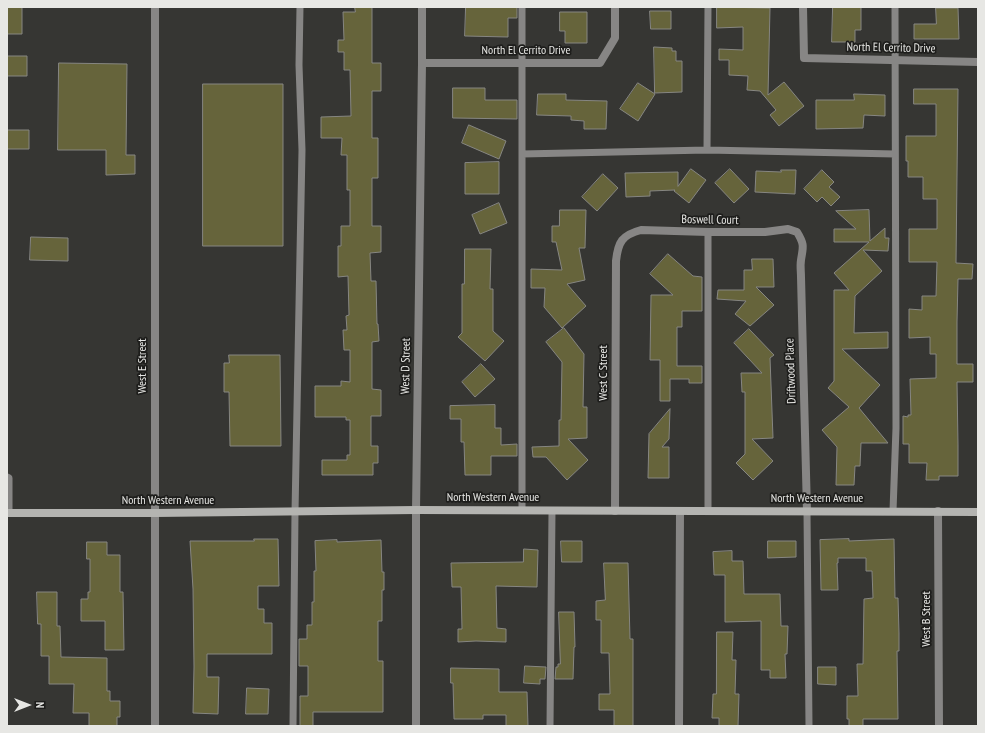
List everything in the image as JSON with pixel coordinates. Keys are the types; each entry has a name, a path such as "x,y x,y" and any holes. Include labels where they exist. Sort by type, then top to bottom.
{"main road":[{"name":"North Western Avenue","path":"8,513 416,510 978,512"}],"street":[{"name":"West E Street","path":"155,7 155,726"},
{"name":"West D Street","path":"416,726 416,510 422,7"},
{"name":"North El Cerrito Drive","path":"422,63 600,63 615,38 615,7"},
{"name":"North El Cerrito Drive","path":"803,7 804,58 978,62"},
{"name":"Boswell Court","path":"623,238 631,233 641,230 765,232 788,229 797,232"},
{"name":"Driftwood Place","path":"797,232 802,240 803,251 801,260 801,277 807,512"},
{"name":"West C Street","path":"615,511 616,261 618,248 623,238"},
{"path":"679,726 680,511"},
{"name":"West B Street","path":"938,512 939,726"}],"lane":[{"path":"294,726 295,512 302,150 299,65 300,7"},
{"path":"522,7 522,510"},
{"path":"707,150 708,7"},
{"path":"893,512 896,428 895,7"},
{"path":"522,154 707,150 895,154"},
{"path":"708,232 708,511"},
{"path":"7,477 9,478 8,513"},
{"path":"550,726 552,511"},
{"path":"807,512 809,726"}],"building":[{"path":"7,7 22,7 22,34 7,34"},
{"path":"355,7 372,7 372,63 381,63 381,91 372,91 372,138 378,138 378,178 372,178 372,226 381,226 381,252 370,253 371,281 376,281 379,341 372,342 372,389 381,390 381,416 371,416 371,446 378,446 378,463 373,463 373,475 322,475 322,460 347,460 347,455 350,455 350,420 346,420 346,417 315,417 315,386 341,386 341,381 350,382 350,350 344,350 343,330 347,330 346,316 349,315 348,276 338,277 338,246 341,246 341,226 350,226 350,190 347,190 347,155 341,155 342,138 321,138 321,117 351,116 350,70 344,70 344,52 338,52 338,40 344,40 343,12 355,12"},
{"path":"466,7 517,7 517,18 508,18 508,37 465,36"},
{"path":"717,7 770,8 768,95 784,82 804,106 779,126 770,115 776,110 760,91 747,90 748,76 729,75 729,60 719,60 719,49 743,50 743,27 717,28"},
{"path":"833,7 861,7 861,30 855,30 855,42 832,42"},
{"path":"936,8 958,8 959,39 914,39 914,24 936,24"},
{"path":"650,11 671,11 671,29 651,29"},
{"path":"560,12 587,12 587,43 565,43 565,31 560,31"},
{"path":"654,47 672,48 672,51 676,51 676,61 682,61 682,92 655,93"},
{"path":"7,56 27,56 27,76 7,76"},
{"path":"59,63 127,64 126,155 135,155 135,174 106,175 106,150 58,150"},
{"path":"638,83 655,94 638,121 620,109"},
{"path":"203,84 283,84 283,246 203,246"},
{"path":"453,88 485,88 485,100 517,100 517,119 453,118"},
{"path":"914,89 958,89 956,263 973,264 972,279 958,279 957,364 973,364 973,382 957,382 958,476 939,476 939,480 926,480 927,463 909,463 909,444 903,444 903,416 908,417 908,415 911,415 910,379 936,378 936,354 930,354 930,337 909,338 909,309 922,310 922,296 936,296 937,262 909,262 909,229 937,229 937,199 923,199 923,177 908,177 908,161 906,161 906,136 936,136 936,104 914,104"},
{"path":"538,94 566,94 566,100 607,101 606,129 584,129 584,121 571,120 571,116 537,115"},
{"path":"854,94 885,95 885,116 864,115 863,128 816,129 816,100 854,100"},
{"path":"469,125 506,141 499,159 462,143"},
{"path":"7,130 29,130 29,149 7,149"},
{"path":"499,162 499,194 465,194 465,163"},
{"path":"691,169 706,180 689,203 674,191 675,190 650,191 650,196 626,197 625,173 678,172 678,186"},
{"path":"730,169 749,189 734,203 715,183"},
{"path":"781,170 796,170 795,194 755,192 756,171 781,172"},
{"path":"822,170 834,182 829,187 840,197 831,206 822,197 817,202 804,189"},
{"path":"603,174 618,188 597,211 582,197"},
{"path":"499,203 507,223 480,234 472,215"},
{"path":"560,210 586,210 585,248 579,248 585,280 567,284 586,306 562,328 544,307 545,288 531,288 531,269 562,270 556,242 552,242 552,226 559,226"},
{"path":"869,210 870,241 885,228 885,238 889,238 888,251 863,250 882,271 855,296 854,333 888,332 888,348 842,349 880,385 859,408 888,443 861,443 860,466 855,466 854,485 836,485 837,447 822,430 849,407 828,388 834,381 834,290 849,290 834,273 869,242 834,242 834,229 856,229 836,211"},
{"path":"31,237 68,238 68,261 30,260"},
{"path":"465,249 491,249 490,289 493,289 493,331 504,341 485,361 458,337 462,333 462,284 464,284"},
{"path":"668,254 693,276 702,277 702,311 682,311 682,327 677,327 677,366 702,366 702,383 689,383 689,379 670,379 670,401 660,401 660,360 650,360 651,295 673,295 650,274"},
{"path":"752,259 773,259 774,287 756,287 774,305 750,326 735,314 746,301 717,299 718,290 744,290 744,270 752,270"},
{"path":"564,328 584,354 583,407 587,407 587,438 568,439 588,460 567,480 546,457 533,457 532,447 559,446 562,362 546,342"},
{"path":"749,329 774,355 770,358 773,438 752,439 773,461 753,480 736,463 745,454 745,392 742,392 741,373 762,373 734,343"},
{"path":"229,355 280,355 281,446 230,446 229,392 224,392 224,363 229,363"},
{"path":"481,364 495,379 475,397 462,382"},
{"path":"495,405 495,428 501,428 501,445 517,444 517,456 491,456 491,475 465,475 464,442 461,442 461,419 450,419 450,406"},
{"path":"670,409 669,439 662,447 669,447 669,478 648,478 649,434"},
{"path":"254,539 278,539 279,586 258,586 258,609 264,609 264,623 272,623 272,654 207,654 207,677 219,677 218,714 193,713 193,589 190,541 254,541"},
{"path":"849,539 849,541 894,539 895,598 898,598 899,633 899,651 897,651 898,719 863,719 863,726 849,726 849,719 847,719 847,696 858,696 857,664 863,664 864,599 873,598 872,571 866,571 866,558 838,558 838,590 821,590 820,540"},
{"path":"337,540 337,542 381,540 384,590 382,590 382,621 378,621 378,661 383,661 383,712 313,712 313,726 300,726 300,696 308,696 308,666 299,666 299,639 307,639 307,625 312,625 314,571 316,571 315,541"},
{"path":"561,541 582,541 582,562 562,562"},
{"path":"768,541 796,541 796,557 768,558"},
{"path":"87,542 107,542 107,555 120,555 120,592 123,592 124,650 105,650 105,621 81,621 81,599 88,599 88,592 90,592 90,559 87,559"},
{"path":"524,549 538,550 537,587 496,586 497,628 506,629 506,642 458,642 458,629 462,629 461,587 452,587 451,563 523,562"},
{"path":"732,551 732,561 743,561 744,594 780,594 781,626 788,626 787,654 785,654 786,678 770,678 770,670 761,670 761,621 725,622 725,575 714,575 713,552"},
{"path":"604,563 628,563 630,639 633,639 633,726 614,726 614,710 599,710 599,694 610,694 609,653 601,653 601,620 596,620 596,601 605,600"},
{"path":"37,592 57,592 57,626 60,626 61,657 107,658 107,691 110,691 110,701 120,701 120,717 117,717 117,726 89,726 89,713 73,713 74,684 49,684 49,656 41,656 41,624 38,624"},
{"path":"559,612 574,612 575,647 573,679 555,679 556,667 560,664"},
{"path":"717,632 733,632 732,660 736,660 735,694 739,694 738,726 719,726 719,718 712,718 713,694 716,694"},
{"path":"525,666 546,667 545,679 540,679 540,684 524,683"},
{"path":"818,667 836,667 836,685 818,684"},
{"path":"451,668 499,669 499,692 527,692 528,726 506,726 506,715 483,715 483,719 454,719"},
{"path":"247,688 269,689 268,714 246,714"}]}
